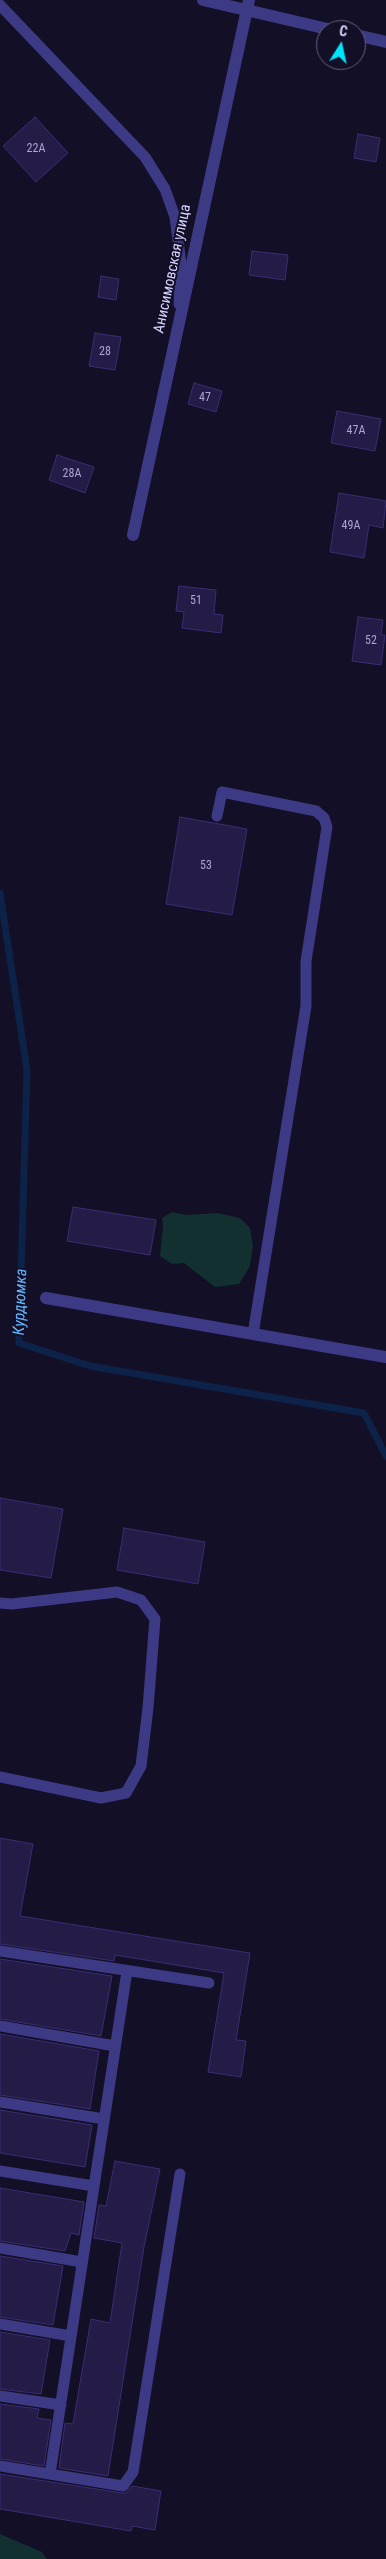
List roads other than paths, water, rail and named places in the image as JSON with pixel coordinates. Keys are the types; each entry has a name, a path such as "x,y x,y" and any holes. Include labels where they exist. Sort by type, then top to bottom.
{"street":[{"path":"203,0 248,5 316,25"},
{"name":"Анисимовская улица","path":"133,535 248,5"},
{"path":"366,37 386,42"},
{"path":"46,1298 386,1357"}],"lane":[{"path":"0,4 145,157 166,189 175,217 181,264 179,320"},
{"path":"217,816 222,792 316,812 324,818 327,827 306,961 306,1006 253,1334"},
{"path":"0,1603 12,1604 117,1592 141,1600 155,1619 141,1766 126,1793 101,1798 0,1777"},
{"path":"0,1951 209,1983"},
{"path":"50,2474 127,1971"},
{"path":"0,2026 115,2046"},
{"path":"0,2102 104,2119"},
{"path":"0,2171 94,2186"},
{"path":"0,2466 123,2486 133,2472 180,2174"},
{"path":"0,2248 82,2262"},
{"path":"0,2324 71,2336"},
{"path":"0,2396 61,2405"}],"waterway":[{"name":"Курдюмка","path":"0,893 27,1070 19,1343 90,1366 364,1413 386,1456"}]}
